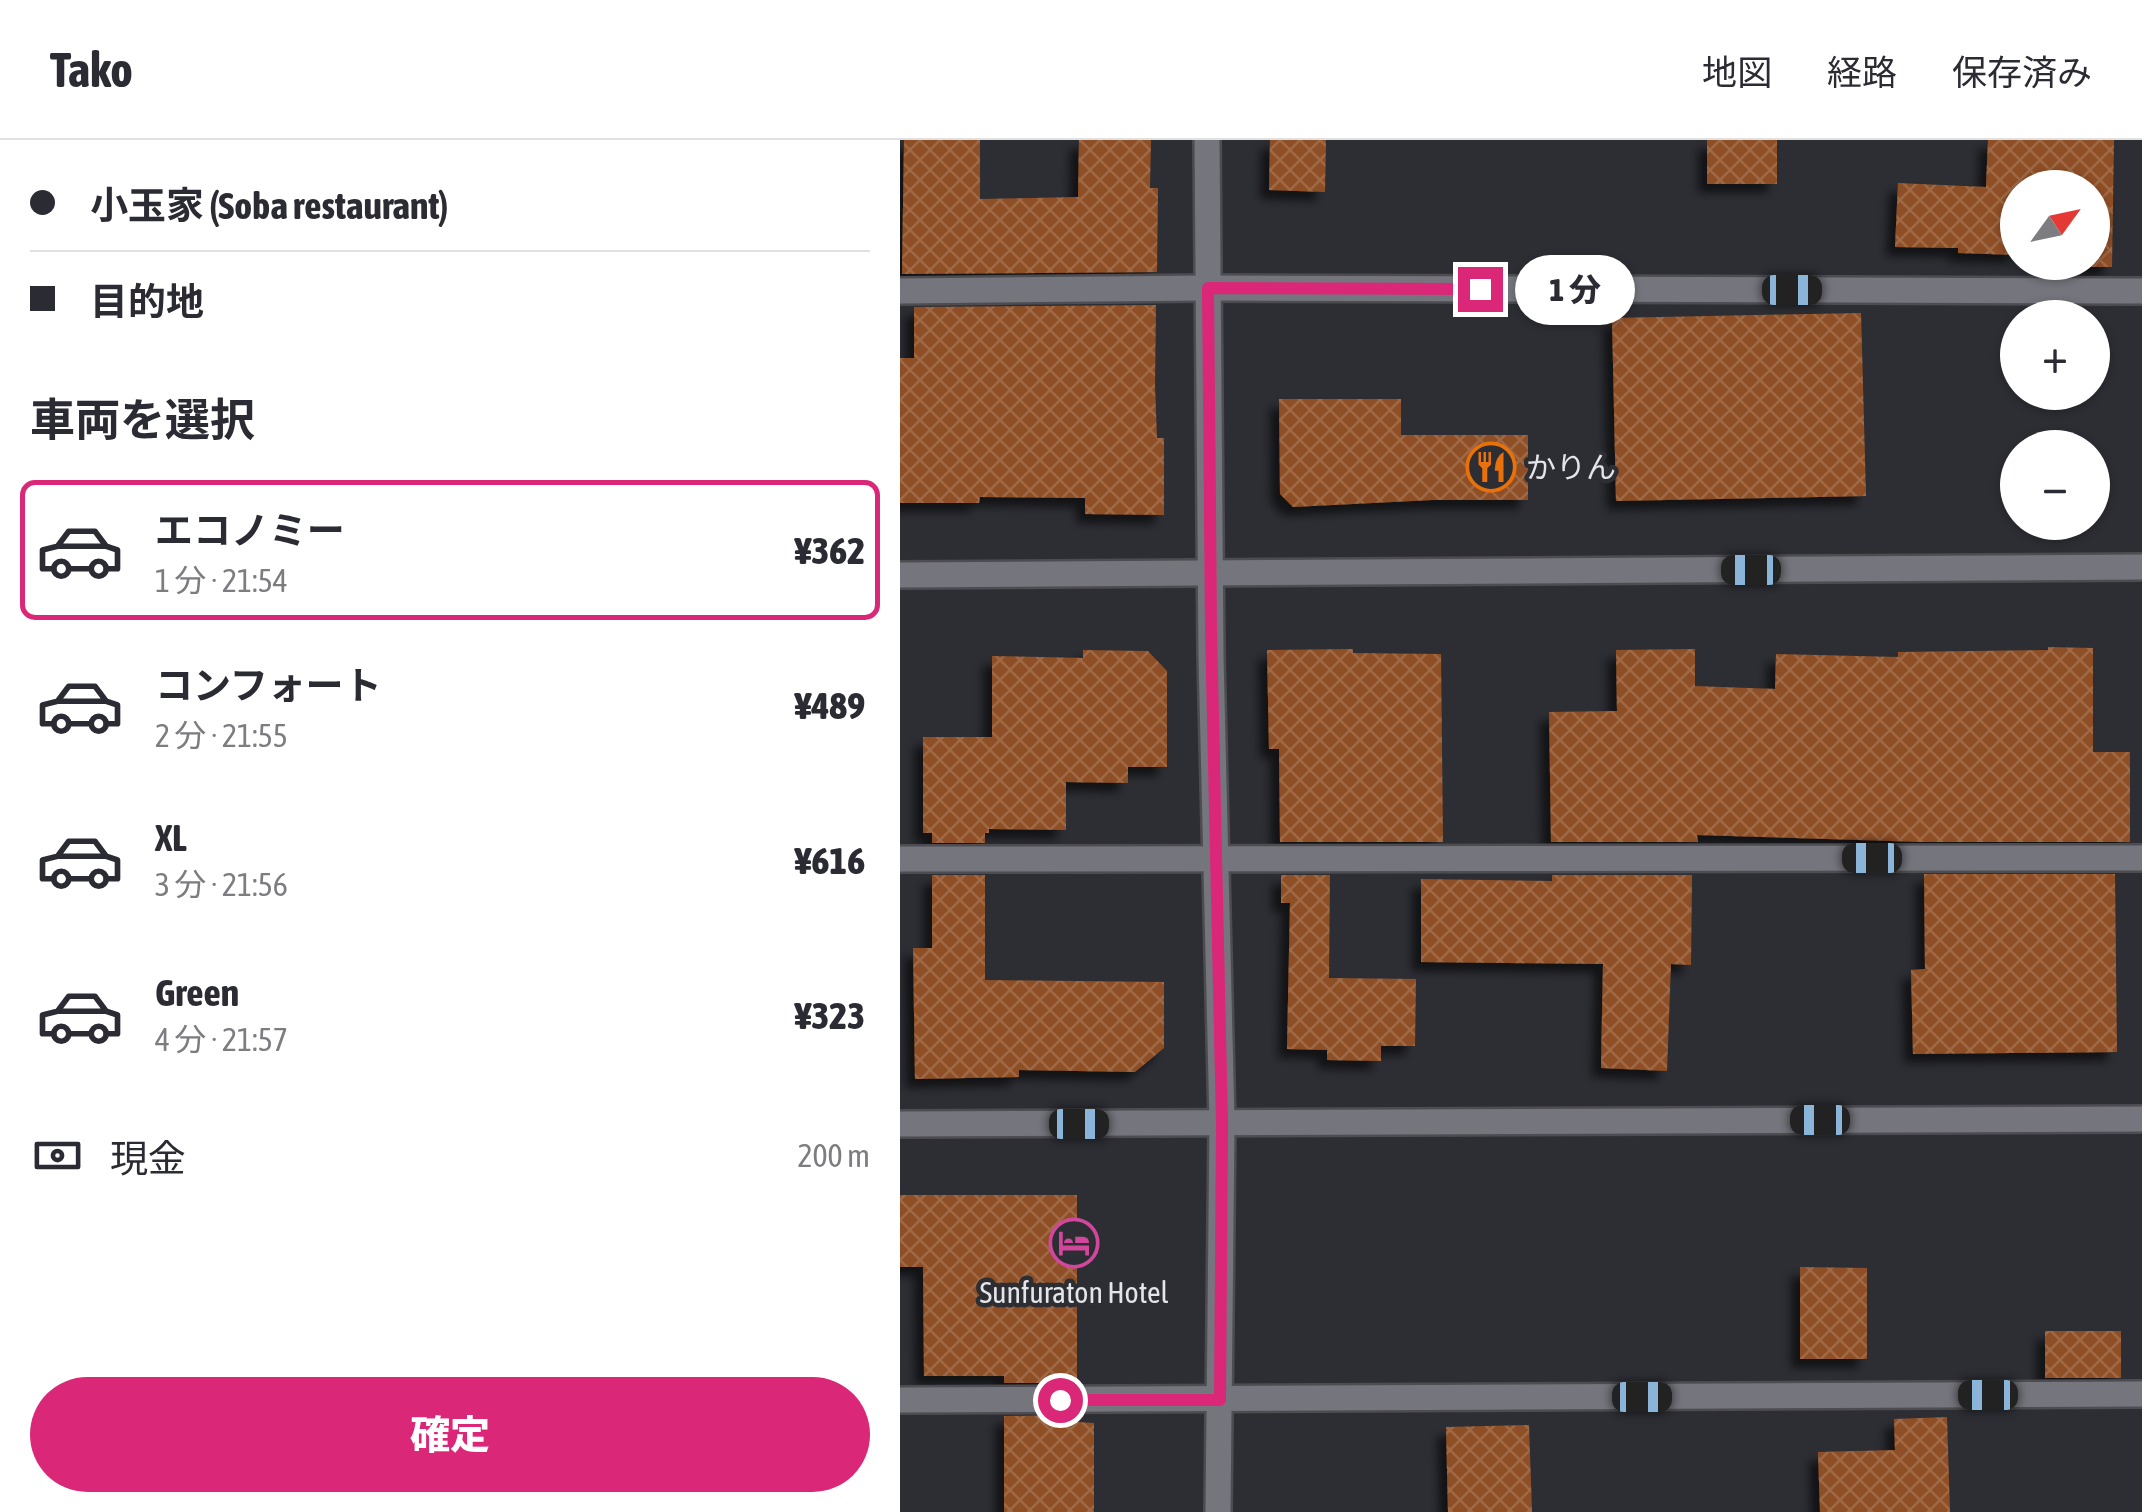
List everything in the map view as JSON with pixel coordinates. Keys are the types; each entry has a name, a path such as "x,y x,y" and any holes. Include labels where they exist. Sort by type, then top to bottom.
{"street":[{"path":"1207,140 1210,574 1222,1124 1218,1512"},
{"path":"900,291 2142,291"},
{"path":"900,574 2142,567"},
{"path":"900,859 2142,858"},
{"path":"900,1124 2142,1119"},
{"path":"900,1400 2142,1394"}],"building":[{"path":"904,140 980,140 980,199 1078,197 1079,140 1151,140 1150,188 1158,188 1157,272 902,274"},
{"path":"1270,140 1326,140 1325,192 1269,190"},
{"path":"1707,140 1777,140 1777,184 1707,184"},
{"path":"1988,140 2114,140 2112,267 2110,170 2000,170 2000,254 1958,253 1958,248 1895,247 1898,183 1986,187"},
{"path":"1156,305 1157,438 1164,438 1164,515 1085,514 1085,498 980,497 979,503 900,503 900,358 914,358 914,307"},
{"path":"1861,313 1866,496 1616,501 1612,318"},
{"path":"1279,399 1401,399 1401,435 1528,435 1528,500 1293,507 1280,494"},
{"path":"2093,648 2093,752 2130,752 2130,842 1923,842 1697,835 1698,842 1551,842 1549,712 1617,711 1616,650 1695,649 1695,686 1775,689 1776,654 1898,657 1898,652"},
{"path":"1353,649 1353,653 1441,654 1443,842 1280,842 1279,749 1269,749 1267,650"},
{"path":"1083,650 1148,651 1167,671 1167,767 1128,767 1128,783 1066,782 1066,830 989,829 985,843 932,843 932,833 923,833 923,737 992,737 992,656 1083,658"},
{"path":"1924,874 2115,874 2117,1052 1913,1054 1911,970 1925,969"},
{"path":"932,875 985,875 985,980 1164,982 1164,1048 1135,1072 1019,1070 1019,1077 915,1079 913,948 932,948"},
{"path":"1281,875 1330,875 1329,978 1416,979 1415,1046 1381,1046 1381,1061 1327,1060 1327,1050 1287,1049 1290,903 1281,903"},
{"path":"1552,875 1692,875 1691,965 1671,964 1667,1071 1601,1068 1603,964 1421,962 1421,879 1552,881"},
{"path":"900,1195 1077,1195 1077,1383 1004,1383 1004,1376 924,1376 923,1267 900,1267"},
{"path":"1800,1267 1867,1268 1867,1359 1800,1359"},
{"path":"2045,1331 2121,1331 2121,1378 2045,1378"},
{"path":"1078,1415 1078,1422 1094,1423 1094,1512 1004,1512 1004,1416"},
{"path":"1947,1417 1950,1512 1820,1512 1818,1452 1895,1450 1894,1419"},
{"path":"1529,1425 1532,1512 1448,1512 1446,1427"}],"place":[{"name":"かりん","path":"1491,467"},
{"name":"Sunfuraton Hotel","path":"1074,1243"}],"route":[{"path":"1060,1400 1220,1400 1222,1124 1208,288 1480,289"}]}
